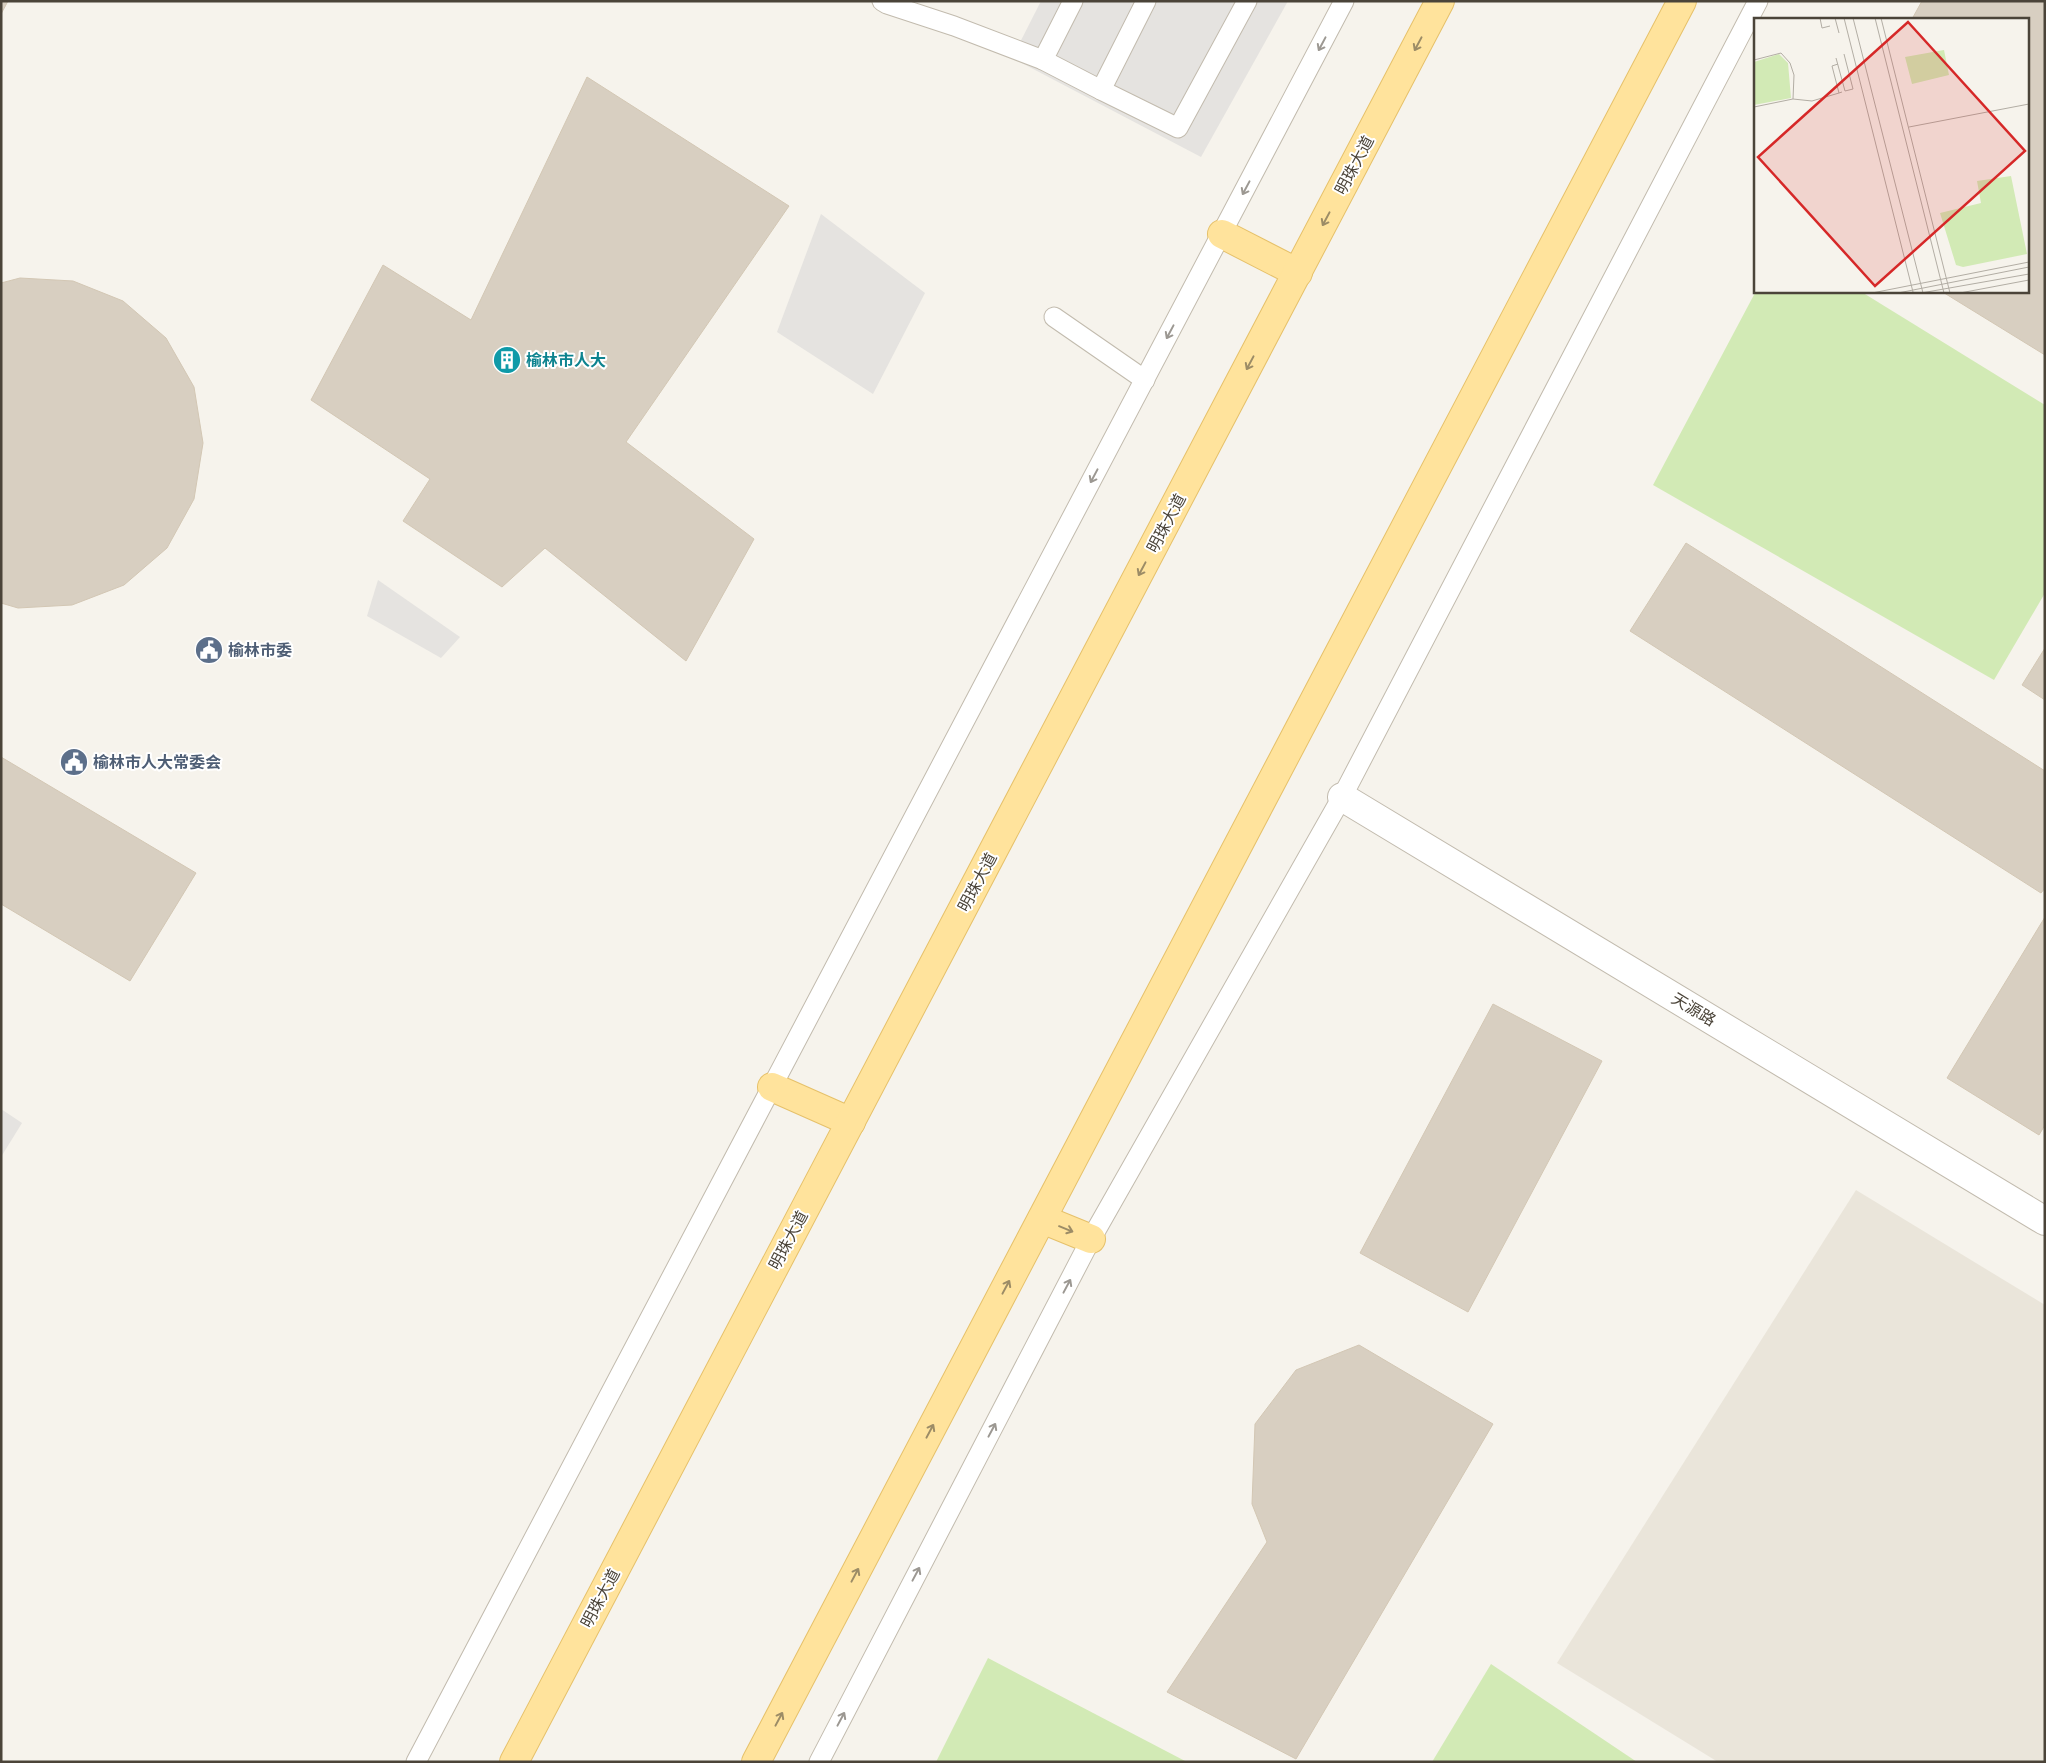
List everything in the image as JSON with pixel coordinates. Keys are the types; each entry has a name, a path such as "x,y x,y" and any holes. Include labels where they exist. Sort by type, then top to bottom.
{"main road":[{"name":"明珠大道","path":"514,1762 1440,1"},
{"path":"756,1762 1682,1"},
{"path":"1222,234 1298,273"},
{"path":"772,1087 851,1122"},
{"path":"1042,1219 1091,1239"}],"street":[{"name":"天源路","path":"1342,797 2045,1221"}],"lane":[{"path":"882,1 1043,60 1178,128 1247,1"},
{"path":"1043,60 1073,1"},
{"path":"1101,90 1146,1"},
{"path":"416,1762 1344,1"},
{"path":"819,1762 1091,1239 1342,797 1758,1"},
{"path":"1054,317 1145,380"}],"shaded area":[{"path":"1041,1 1288,1 1201,157 1012,58"},
{"path":"821,214 925,293 873,394 777,332"},
{"path":"378,580 460,637 441,658 367,616"},
{"path":"1,1109 22,1123 1,1157"},
{"path":"1856,1190 2045,1305 2045,1762 1718,1762 1557,1663"}],"green space":[{"path":"1755,292 1862,292 2045,405 2045,593 1994,680 1653,485"},
{"path":"988,1658 1187,1762 936,1762"},
{"path":"1491,1664 1637,1762 1432,1762"}],"building":[{"path":"1,1 8,1 1,14"},
{"path":"1922,1 2045,1 2045,355 1943,292 2028,292 2028,18 1913,18"},
{"name":"榆林市人大","path":"587,77 789,206 626,442 754,539 686,661 545,548 502,587 403,521 430,479 311,400 383,265 471,320"},
{"path":"20,278 73,281 123,301 166,338 194,387 203,443 194,499 167,548 124,585 72,605 18,608 1,603 1,283"},
{"path":"1686,543 2045,771 2045,888 2041,893 1630,631"},
{"path":"2045,648 2045,700 2022,685"},
{"path":"1,757 196,873 130,981 1,904"},
{"path":"2045,917 2045,1125 2039,1135 1947,1078"},
{"path":"1493,1004 1602,1061 1468,1312 1360,1253"},
{"path":"1359,1345 1493,1424 1296,1759 1167,1692 1267,1542 1252,1504 1255,1424 1296,1370"}],"place":[{"name":"榆林市人大","path":"507,360"},
{"name":"榆林市委","path":"209,650"},
{"name":"榆林市人大常委会","path":"74,762"}]}
